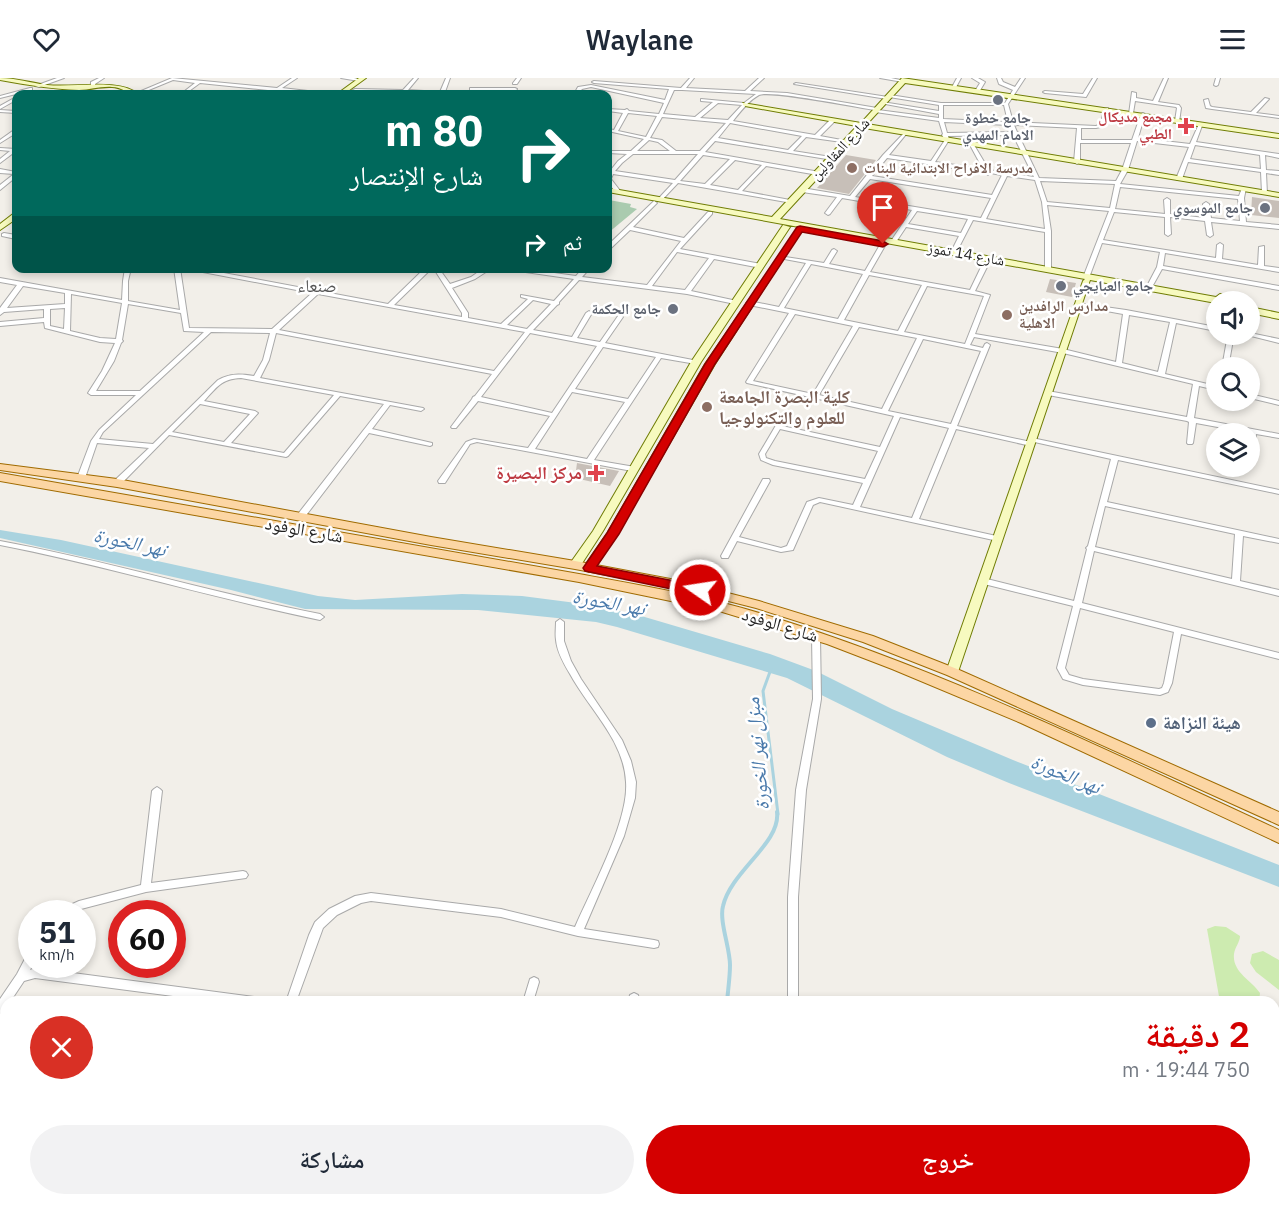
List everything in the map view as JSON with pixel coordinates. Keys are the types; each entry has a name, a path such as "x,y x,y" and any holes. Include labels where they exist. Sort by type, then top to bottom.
{"main road":[{"name":"شارع الوفود","path":"0,467 117,483 575,565 681,585 759,605 858,636 952,672 1279,819"},
{"name":"شارع الوفود","path":"0,477 670,595 764,619 816,636 943,685 1279,837"}],"street":[{"path":"0,78 17,79 38,90"},
{"path":"26,90 62,78"},
{"path":"76,90 90,86 102,78"},
{"path":"145,90 173,78 198,83 278,90 295,78"},
{"path":"188,90 207,78"},
{"path":"344,78 361,79"},
{"path":"355,90 372,78"},
{"path":"406,90 416,78"},
{"path":"515,83 519,78"},
{"path":"654,86 658,78"},
{"path":"682,89 692,78"},
{"path":"746,92 762,78"},
{"path":"787,93 803,78"},
{"path":"882,78 905,79 977,91 1012,93 1040,100 1279,136"},
{"path":"953,88 959,78"},
{"path":"974,78 983,82 977,91"},
{"path":"999,78 1012,93"},
{"path":"1023,78 1006,104 1008,122 1017,134 1045,203 1048,268"},
{"path":"1045,92 1084,96 1095,78"},
{"path":"1155,102 1166,78"},
{"path":"1216,85 1218,78"},
{"path":"346,90 361,79"},
{"name":"شارع المقاولين","path":"774,220 905,79"},
{"path":"0,82 34,88 90,86 122,87 128,90"},
{"path":"471,82 472,90"},
{"path":"579,90 593,82 610,82 682,89 787,93 941,113"},
{"path":"593,82 610,90"},
{"path":"605,89 610,82"},
{"path":"796,84 941,120 1101,127 1106,109"},
{"path":"1040,100 1048,85"},
{"path":"30,90 34,88"},
{"path":"612,169 648,138 672,88"},
{"path":"501,90 514,90"},
{"path":"612,90 667,102"},
{"path":"612,244 658,201 745,104 762,92"},
{"path":"1131,113 1133,96 1179,108 1178,121"},
{"path":"1252,114 1267,99"},
{"path":"703,100 745,104 862,126 945,138 972,145 1279,195"},
{"path":"1206,100 1208,107 1212,108 1279,117"},
{"path":"697,118 717,101"},
{"path":"882,104 1006,104"},
{"path":"932,163 945,138 941,120 941,104"},
{"path":"612,110 730,122 847,142"},
{"path":"615,132 627,110"},
{"path":"952,672 1143,114"},
{"path":"817,136 833,120"},
{"path":"1179,179 1201,124"},
{"path":"1077,162 1078,126"},
{"path":"612,131 663,143 675,153"},
{"path":"851,199 905,133"},
{"path":"789,152 806,134"},
{"path":"945,138 1017,134"},
{"path":"715,139 831,159"},
{"path":"1078,142 1135,140 1279,156"},
{"path":"972,145 988,173"},
{"path":"612,152 703,153 818,173"},
{"path":"1262,154 1265,193"},
{"path":"885,156 1037,179 1118,184 1241,198"},
{"path":"706,186 734,158"},
{"path":"1187,160 1279,173"},
{"path":"740,192 766,163"},
{"path":"612,172 706,186 790,202"},
{"path":"983,220 1005,175"},
{"path":"868,177 993,197"},
{"path":"0,188 12,178"},
{"path":"612,184 618,192"},
{"path":"1243,223 1241,198 1244,189"},
{"path":"802,190 1048,231"},
{"name":"شارع 14 تموز","path":"612,191 786,227 1182,295"},
{"name":"شارع 14 تموز","path":"612,195 774,220 1048,268 1087,278"},
{"path":"828,213 840,197"},
{"path":"1167,200 1168,234"},
{"path":"1045,203 1279,227"},
{"path":"1206,204 1210,235"},
{"path":"894,241 915,208"},
{"path":"649,286 684,240 710,213"},
{"path":"954,252 971,218"},
{"path":"1,231 12,220"},
{"path":"904,225 963,235"},
{"path":"575,565 598,531 696,362 786,227"},
{"path":"630,228 684,240"},
{"path":"589,568 613,534 710,364 800,229"},
{"path":"1101,241 1279,270"},
{"path":"776,243 789,245"},
{"path":"840,321 883,244"},
{"path":"1219,260 1220,244"},
{"path":"1261,267 1262,247"},
{"path":"676,250 761,266"},
{"path":"826,265 834,251"},
{"path":"1145,287 1160,267 1163,251"},
{"path":"687,292 713,257"},
{"path":"781,257 987,295 967,346"},
{"path":"781,309 810,262"},
{"path":"972,292 986,263"},
{"path":"1160,267 1279,288"},
{"path":"126,273 120,341 106,371 91,393 141,393"},
{"path":"178,273 186,330 274,331 495,373"},
{"path":"211,273 696,362"},
{"path":"390,305 424,273"},
{"path":"439,273 465,313 465,319"},
{"path":"448,287 481,273"},
{"path":"534,273 579,280 649,286 735,302"},
{"path":"454,427 530,331 584,273"},
{"path":"0,280 183,312"},
{"path":"900,333 926,283"},
{"path":"1,311 21,284"},
{"path":"1145,287 1206,301"},
{"path":"1145,287 1206,298"},
{"path":"67,332 68,292"},
{"path":"256,379 266,360 274,331 316,293"},
{"path":"1182,295 1206,299"},
{"path":"1182,295 1206,301"},
{"path":"523,296 557,303"},
{"path":"503,326 532,298"},
{"path":"749,303 985,350"},
{"path":"1079,304 1206,327"},
{"path":"1,311 68,306"},
{"path":"1260,308 1279,312"},
{"path":"47,309 47,327 100,340 120,341"},
{"path":"793,312 749,382 954,427 1115,457 1279,492"},
{"path":"1119,365 1126,312"},
{"path":"574,339 590,313"},
{"path":"531,449 620,317"},
{"path":"0,324 47,320"},
{"path":"1161,375 1173,321"},
{"path":"815,396 857,324"},
{"path":"81,478 94,441 141,393 208,332"},
{"path":"971,335 1063,351 1206,386"},
{"path":"885,412 921,337"},
{"path":"1260,337 1279,340"},
{"path":"915,520 989,339"},
{"path":"590,460 660,355"},
{"path":"117,483 227,377 256,379 421,409"},
{"path":"1190,443 1196,383"},
{"path":"570,390 630,402"},
{"path":"1048,393 1206,423"},
{"path":"167,433 286,455 338,395"},
{"path":"475,398 554,415"},
{"path":"1260,398 1279,403"},
{"path":"199,402 255,413 226,444"},
{"path":"301,516 388,404"},
{"path":"856,507 898,415"},
{"path":"784,416 762,454 766,461 867,482"},
{"path":"1260,433 1278,436 1279,425"},
{"path":"778,427 882,450"},
{"path":"367,430 430,444"},
{"path":"442,481 466,445 473,440 632,469"},
{"path":"94,441 155,446"},
{"path":"1115,457 1061,668 1066,677 1083,682 1160,692 1165,690 1178,630"},
{"path":"725,556 766,481"},
{"path":"735,538 788,549 794,545 812,502 822,500 998,539"},
{"path":"1102,503 1279,541"},
{"path":"598,531 613,534"},
{"path":"1236,583 1239,532"},
{"path":"0,543 62,554 273,608 320,617"},
{"path":"1090,548 1279,593"},
{"path":"983,581 1279,656"},
{"path":"560,622 559,643 564,656 621,745 630,767 632,791 626,816 578,932"},
{"path":"793,996 793,897 801,790 817,699 816,636"},
{"path":"146,888 157,791"},
{"path":"96,901 146,888 243,875"},
{"path":"293,996 319,925 333,912 359,899 371,897 501,913 578,932 654,944"},
{"path":"8,996 20,978"},
{"path":"73,978 209,996"},
{"path":"530,996 534,982"}],"green space":[{"path":"612,201 631,204 630,207 637,209 612,230"},
{"path":"1215,926 1226,927 1240,936 1234,960 1239,971 1256,988 1260,996 1219,996 1207,929"},
{"path":"1263,951 1279,960 1279,990 1256,972 1250,963 1252,954"}],"water":[{"name":"نهر الخورة","path":"0,530 61,540 318,596 355,600 462,594 522,596 584,604 638,615 770,654 816,671 892,709 1013,760 1279,865 1279,887 947,757 787,678 617,627 596,622 478,610 305,609 0,538"}],"building":[{"name":"مدرسة اﻻفراح اﻻبتدائية للبنات","path":"846,155 876,160 849,194 817,188"},
{"name":"جامع الموسوي","path":"1252,197 1279,201 1279,218 1251,215"},
{"name":"جامع العبايجي","path":"1050,279 1076,283 1072,297 1046,292"},
{"name":"مركز البصيرة","path":"577,463 619,471 610,486 575,478"}],"waterway":[{"name":"مبزل نهر الخورة","path":"771,669 763,691 778,814"},
{"name":"مبزل نهر الخورة","path":"727,996 730,965 722,919 723,906 735,881 771,835 776,824 777,812"}],"place":[{"name":"جامع خطوة الامام المهدي","path":"998,100"},
{"name":"مجمع مديكال الطبي","path":"1186,126"},
{"name":"مدرسة اﻻفراح اﻻبتدائية للبنات","path":"852,168"},
{"name":"جامع الموسوي","path":"1265,208"},
{"name":"جامع العبايجي","path":"1061,286"},
{"name":"جامع الحكمة","path":"673,309"},
{"name":"مدارس الرافدين اﻻهلية","path":"1007,315"},
{"name":"كلية البصرة الجامعة للعلوم والتكنولوجيا","path":"707,407"},
{"name":"مركز البصيرة","path":"596,473"},
{"name":"هيئة النزاهة","path":"1151,723"}],"district":[{"name":"صنعاء","path":"317,286"}],"route":[{"path":"700,590 589,568 613,534 710,364 800,229 883,244"}]}
